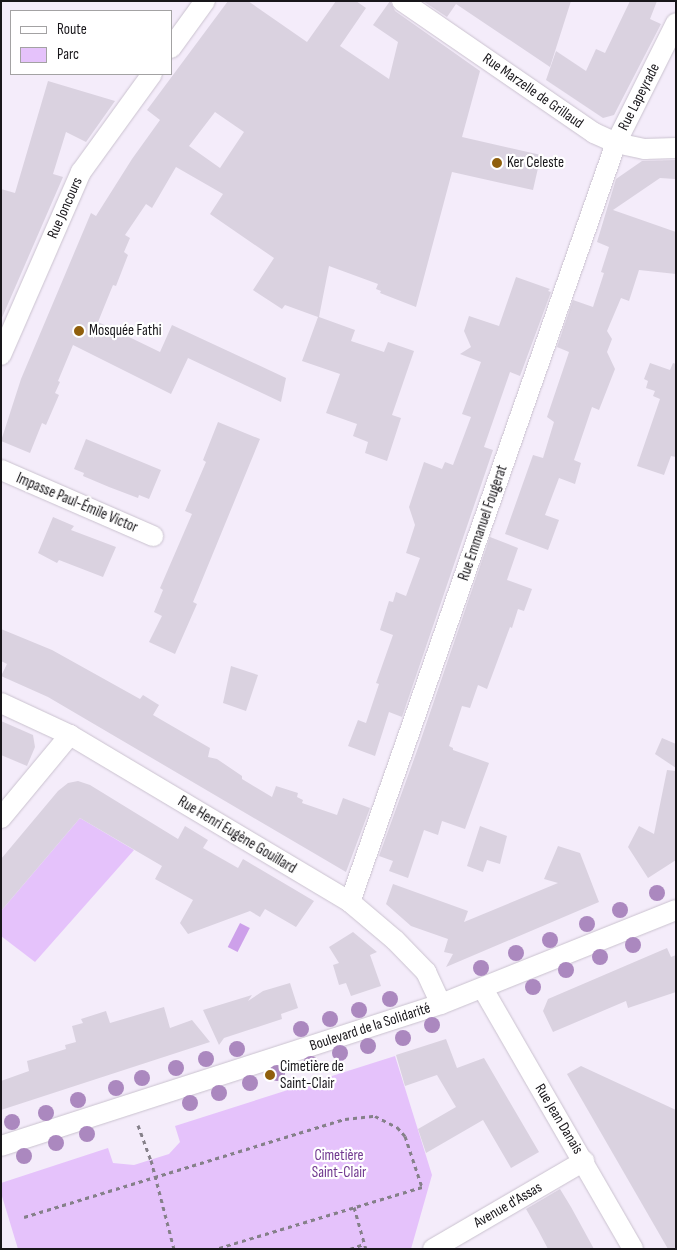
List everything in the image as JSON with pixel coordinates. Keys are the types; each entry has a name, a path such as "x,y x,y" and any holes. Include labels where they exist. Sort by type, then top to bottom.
{"street":[{"path":"172,47 205,1"},
{"name":"Rue Marzelle de Grillaud","path":"402,1 594,134 616,143 644,149 676,148"},
{"name":"Rue Lapeyrade","path":"616,143 676,24"},
{"name":"Rue Joncours","path":"1,355 81,172 151,75"},
{"name":"Rue Emmanuel Fougerat","path":"350,902 616,143"},
{"name":"Impasse Paul-Émile Victor","path":"1,470 153,536"},
{"name":"Rue Henri Eugène Gouillard","path":"1,703 70,735 350,902 395,940 426,972 441,1004"},
{"path":"1,818 70,735"},
{"name":"Boulevard de la Solidarité","path":"1,1146 131,1106 192,1084 441,1004 483,989 676,910"},
{"name":"Rue Jean Danais","path":"483,989 584,1161 633,1249"},
{"name":"Avenue d'Assas","path":"433,1249 584,1161"}],"path":[{"path":"131,1106 155,1177 174,1249"},
{"path":"24,1216 345,1119 375,1116 397,1126 404,1136 422,1187 215,1249"},
{"path":"350,1249 365,1247 354,1207"}],"green space":[{"path":"80,818 134,850 35,962 1,936 1,911"},
{"name":"Cimetière Saint-Clair","path":"395,1056 432,1175 411,1249 18,1249 1,1193 1,1183 108,1148 113,1163 134,1165 169,1154 180,1142 175,1126"}],"shaded area":[{"path":"240,923 250,928 238,952 228,947"}],"building":[{"path":"228,1 248,1 307,42 336,1 356,1 366,8 340,46 389,79 398,42 373,25 390,1 395,11 480,71 462,137 541,155 533,190 452,172 416,307 380,293 381,291 376,289 378,284 329,266 319,317 355,330 351,341 384,352 388,342 414,351 392,415 401,418 387,461 365,453 368,442 353,436 357,424 326,413 340,374 302,361 318,317 285,305 282,309 253,290 274,258 210,214 223,194 176,167 152,208 146,204 125,235 130,238 124,252 128,255 116,286 113,285 98,322 160,352 172,325 286,378 281,402 188,358 171,394 73,345 58,381 60,382 55,393 59,395 46,425 42,423 30,453 1,441 21,379 91,213 96,216 132,159 160,120 147,110","holes":["215,112 244,132 220,168 189,146"]},
{"path":"423,1 571,1 550,67 456,4 447,17"},
{"path":"630,1 657,1 650,19 661,24 614,115 603,118 546,80 556,51 586,71 596,49 605,53"},
{"path":"48,81 115,101 86,142 66,132 53,174 63,177 1,320 1,189 15,193"},
{"path":"676,160 675,179 660,178 613,210 676,232 676,274 639,270 629,301 621,298 607,331 612,339 607,352 615,369 599,410 592,407 574,460 581,463 575,484 559,478 545,515 559,520 548,550 505,534 533,455 543,458 554,422 547,417 569,352 557,347 573,300 593,307 604,273 601,272 609,247 597,242 616,179 642,161"},
{"path":"516,277 550,289 548,291 551,292 520,376 510,372 484,447 493,450 402,717 389,712 375,756 348,746 358,720 366,723 379,684 376,683 393,635 380,630 389,601 393,602 396,592 406,596 420,558 406,553 415,525 409,507 424,462 442,469 445,462 453,465 471,417 462,414 481,362 460,354 471,347 464,331 469,316 499,326"},
{"path":"650,363 670,370 673,363 676,364 676,457 671,456 664,475 637,466 660,399 653,396 655,391 646,388 648,381 644,379"},
{"path":"218,422 260,439 193,602 197,604 175,654 149,642 162,616 154,612 163,590 160,588 192,514 185,511 206,462 203,460"},
{"path":"86,439 161,470 149,499 139,495 138,498 109,487 83,476 84,473 74,469"},
{"path":"53,517 74,526 71,530 116,547 103,577 59,560 57,563 38,553"},
{"path":"490,537 518,548 507,580 532,589 524,611 518,609 487,689 478,685 470,708 462,706 449,746 453,750 489,763 465,829 442,821 438,835 424,830 408,878 389,871 393,861 379,856"},
{"path":"1,629 52,650 140,699 143,695 159,705 153,715 210,748 208,757 217,759 242,776 242,779 272,797 276,786 298,793 297,797 303,800 302,803 337,815 343,798 370,808 346,872 48,697 1,676 7,664 1,661"},
{"path":"231,666 258,675 246,711 223,703"},
{"path":"1,721 33,735 35,747 27,766 1,755"},
{"path":"662,738 676,744 676,768 655,754"},
{"path":"667,770 676,771 676,860 648,878 628,847 639,826 654,834"},
{"path":"78,781 90,785 178,839 185,826 208,840 203,848 238,868 243,859 314,901 296,927 265,909 260,917 250,911 188,934 180,923 193,900 155,879 162,866 80,818 1,911 1,859 58,791 68,783"},
{"path":"480,826 507,836 500,864 487,860 483,872 467,866"},
{"path":"558,846 580,853 599,902 446,967 453,954 444,952 448,939 411,926 386,904 393,884 468,911 464,922 558,883 544,879"},
{"path":"353,932 377,952 370,955 381,986 351,996 346,983 339,985 333,965 339,963 329,947"},
{"path":"667,948 671,957 676,955 676,992 628,1008 626,1001 553,1032 543,1011 548,999"},
{"path":"290,983 298,1008 281,1014 282,1019 224,1038 219,1045 203,1010 252,995 248,1001 263,991"},
{"path":"164,1007 170,1028 192,1020 210,1042 1,1110 1,1081 29,1071 27,1061 66,1049 65,1045 76,1042 72,1026 83,1023 81,1019 106,1011 110,1023"},
{"path":"446,1039 457,1068 484,1058 539,1152 511,1168 483,1120 426,1153 418,1129 456,1107 437,1075 405,1086 396,1055"},
{"path":"581,1066 676,1110 676,1249 668,1249 567,1074"},
{"path":"560,1189 594,1249 548,1249 526,1209"}],"place":[{"name":"Ker Celeste","path":"497,163"},
{"name":"Mosquée Fathi","path":"79,331"},
{"name":"Cimetière de Saint-Clair","path":"270,1075"}]}
